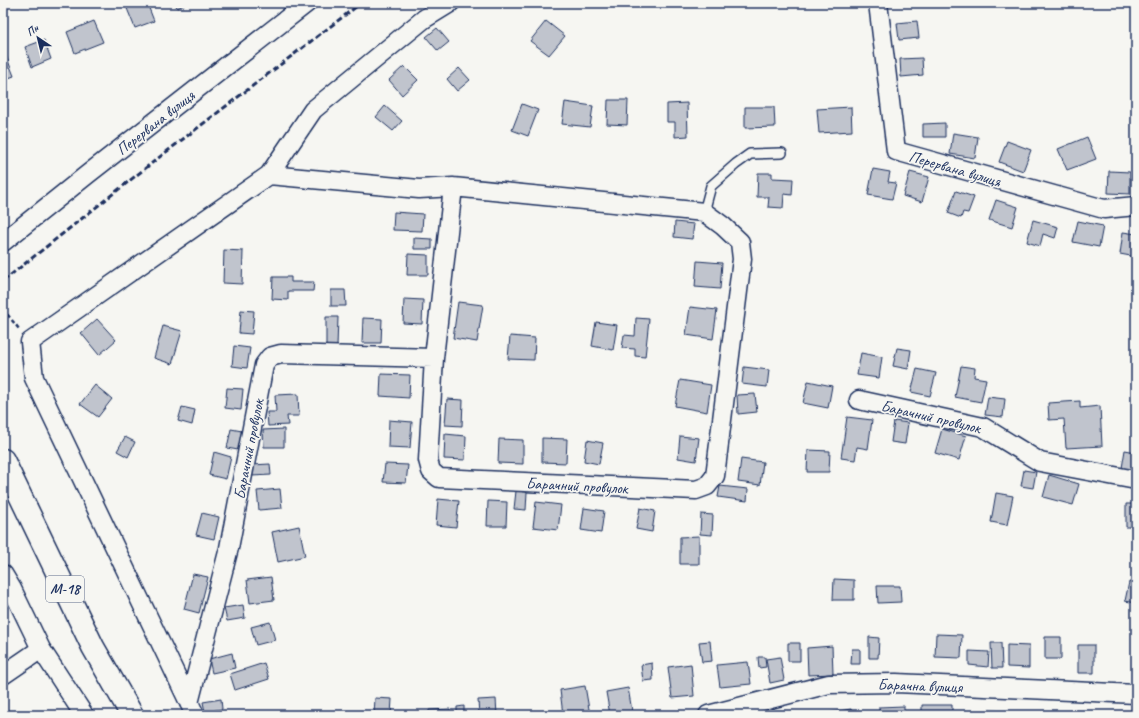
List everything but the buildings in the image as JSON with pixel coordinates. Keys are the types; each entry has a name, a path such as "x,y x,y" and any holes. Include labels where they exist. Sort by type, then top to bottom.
{"highway":[{"name":"М-18","path":"3,460 94,647 132,715"}],"street":[{"name":"Перервана вулиця","path":"3,242 307,3"},
{"path":"192,709 34,378 30,342 269,175 313,110 424,19 450,3"},
{"name":"Перервана вулиця","path":"878,3 896,151 1104,210 1136,206"},
{"path":"269,175 419,189 453,187 704,212"},
{"name":"Барачний провулок","path":"453,187 434,358 428,460 431,471 439,478 696,490 707,486 715,476 742,259 740,242 723,226 704,212"},
{"name":"Барачний провулок","path":"192,709 229,548 264,365 270,357 281,354 434,358"},
{"name":"Барачний провулок","path":"859,400 983,427 1040,462 1136,480"},
{"path":"3,574 12,589 41,649 84,715"},
{"path":"3,675 41,649"},
{"name":"Барачна вулиця","path":"708,715 829,684 896,683 1136,694"}],"lane":[{"path":"704,212 711,186 736,164 750,154 782,153"}],"path":[{"path":"3,309 30,342"}],"railway":[{"path":"3,281 157,159 361,3"}]}
